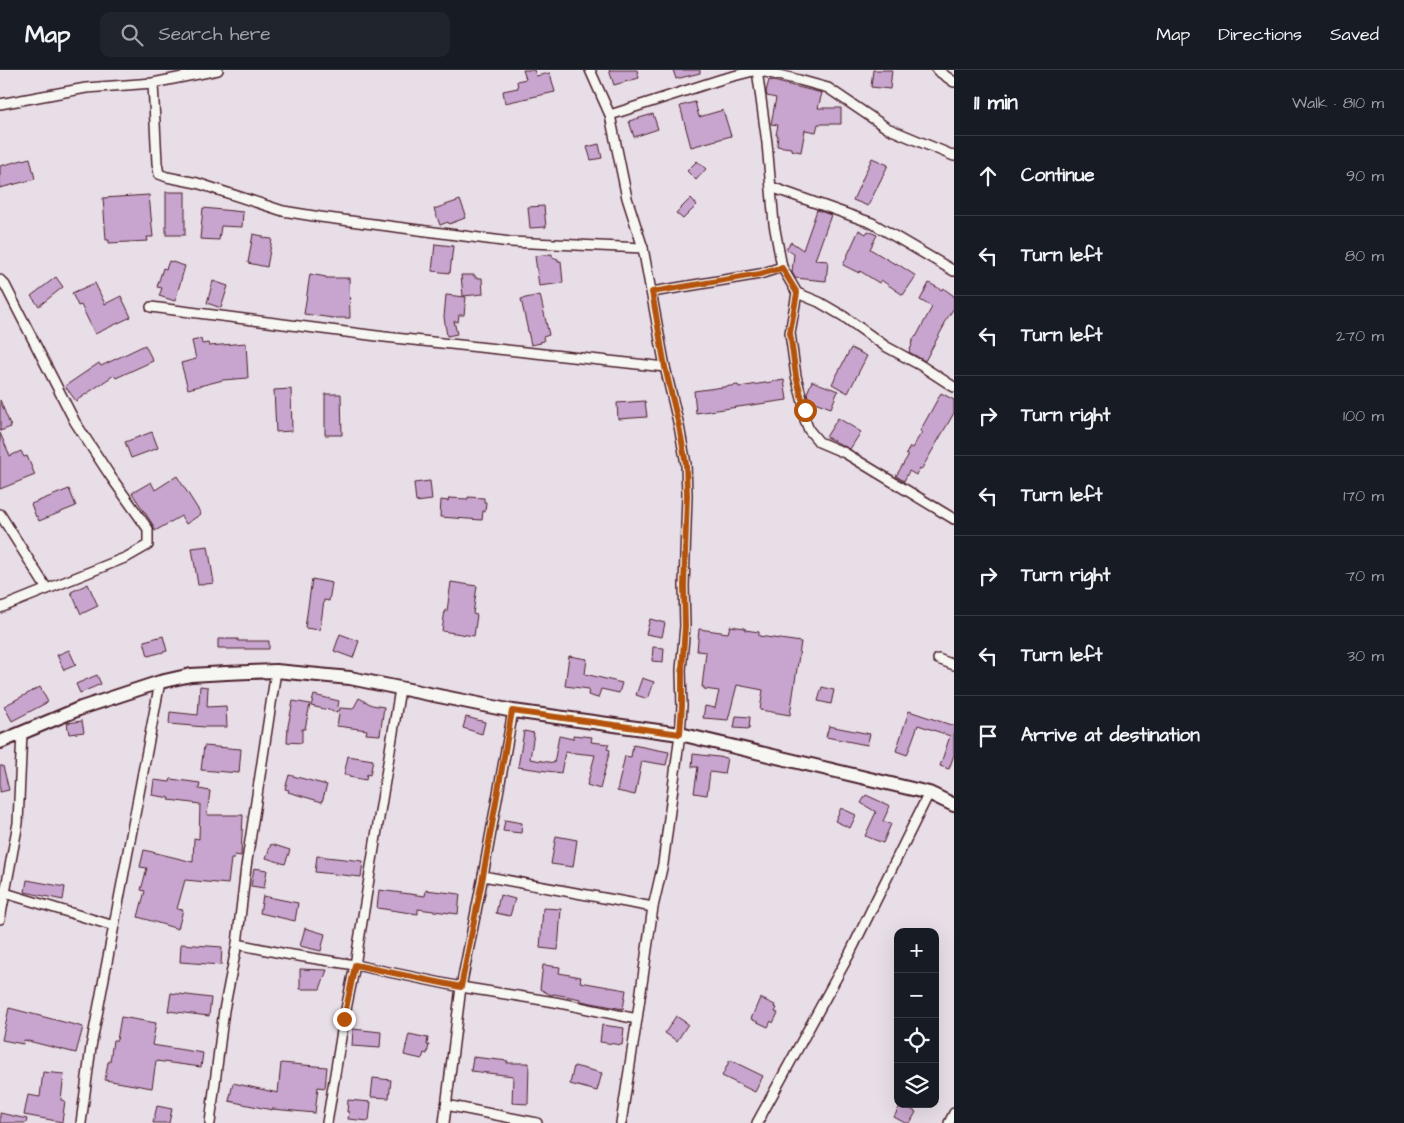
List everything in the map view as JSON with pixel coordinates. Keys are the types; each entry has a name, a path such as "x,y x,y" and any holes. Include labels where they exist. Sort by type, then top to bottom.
{"street":[{"path":"0,104 86,88 154,82 218,70"},
{"path":"590,70 610,115 626,198 643,248 665,367 686,464 687,495 684,586 685,626 680,734 663,864 652,907 638,1019 621,1123"},
{"path":"610,115 722,79 757,70 828,88 887,128 954,156"},
{"path":"757,70 774,224 782,268 797,293 819,302 843,316 886,346 920,364 954,387"},
{"path":"937,70 954,82"},
{"path":"154,82 157,163 159,174 167,177 198,182 283,211 320,217 510,242 643,248"},
{"path":"771,187 872,223 954,271"},
{"path":"652,292 760,274 782,268"},
{"path":"0,280 5,285 75,422 148,529 148,545 127,557 0,608"},
{"path":"797,293 790,333 796,376 805,410 805,420 809,430 820,442 845,453 954,519"},
{"path":"151,307 394,338 665,367"},
{"path":"0,514 47,589"},
{"path":"938,659 954,665"},
{"path":"210,1123 224,1010 237,944 246,866 276,671"},
{"path":"2,738 81,708 160,682 191,676 276,671 350,678 512,711 680,734 929,793 954,805"},
{"path":"80,1123 91,1047 160,682"},
{"path":"328,1123 400,689"},
{"path":"444,1123 461,987 512,711"},
{"path":"0,919 3,892 18,824 22,732"},
{"path":"757,1123 850,953 929,793"},
{"path":"483,876 652,907"},
{"path":"3,892 114,926"},
{"path":"237,944 638,1019"},
{"path":"446,1105 537,1123"},
{"path":"950,1123 954,1113"}],"building":[{"path":"523,70 534,70 536,76 550,73 555,92 505,103 503,91 518,88 517,81 526,79"},
{"path":"609,70 637,70 639,78 614,85"},
{"path":"673,70 700,70 700,73 676,79"},
{"path":"873,70 892,70 890,89 871,87"},
{"path":"769,80 822,93 818,108 841,108 841,124 818,124 816,132 805,130 801,152 777,146 778,135 776,135 778,125 771,124 776,98 767,96"},
{"path":"695,102 699,117 723,110 731,136 691,147 680,106"},
{"path":"653,114 658,129 634,137 629,121"},
{"path":"599,144 602,158 591,160 587,147"},
{"path":"30,158 35,179 0,188 0,166"},
{"path":"872,158 888,165 868,206 853,200"},
{"path":"697,161 706,169 696,180 687,171"},
{"path":"166,192 185,192 185,235 166,235"},
{"path":"149,195 153,237 147,237 148,241 109,243 109,240 106,240 103,198"},
{"path":"691,198 697,205 683,219 676,213"},
{"path":"460,200 466,215 464,216 465,218 440,225 434,209"},
{"path":"544,206 546,227 530,228 528,207"},
{"path":"203,208 243,212 242,227 221,226 219,240 200,239"},
{"path":"817,210 831,215 815,260 828,261 826,281 795,278 792,272 794,254 786,249 791,242 803,250"},
{"path":"859,230 866,234 868,231 877,235 870,249 916,276 903,295 881,280 879,283 860,271 859,273 843,265"},
{"path":"253,234 272,239 267,267 248,263"},
{"path":"435,244 453,246 450,273 432,271"},
{"path":"552,254 552,257 561,261 563,283 539,286 535,256"},
{"path":"169,261 185,266 175,301 159,296 162,288 157,287 163,268 166,269"},
{"path":"310,274 326,278 349,278 350,318 304,314"},
{"path":"461,275 475,275 475,278 482,278 483,294 463,296"},
{"path":"56,277 63,287 39,306 31,296"},
{"path":"213,281 228,286 221,308 207,303"},
{"path":"95,283 105,304 121,296 131,317 95,334 81,305 78,306 72,293"},
{"path":"929,283 942,290 943,288 954,296 954,308 944,323 925,361 909,352 915,336 932,307 920,300"},
{"path":"446,295 466,297 464,315 459,315 458,322 454,321 457,334 447,336 444,317"},
{"path":"540,295 549,335 543,337 544,341 541,343 531,345 521,299"},
{"path":"201,339 202,344 208,343 209,346 246,343 248,378 223,380 188,389 181,363 196,359 192,341"},
{"path":"145,345 153,361 116,378 114,375 76,401 65,386 99,363 101,366"},
{"path":"851,348 867,356 848,393 832,384"},
{"path":"784,380 787,400 696,413 694,391"},
{"path":"812,381 838,391 831,408 809,400 807,393"},
{"path":"291,389 292,431 276,432 274,390"},
{"path":"941,393 954,400 954,413 921,470 919,469 916,475 909,471 904,481 896,476 908,456 906,454 910,447 912,448 922,432 920,431"},
{"path":"325,394 341,394 342,435 325,435"},
{"path":"0,400 11,427 0,431"},
{"path":"645,401 647,417 618,419 617,403"},
{"path":"838,418 861,432 850,449 826,437"},
{"path":"152,432 158,448 131,458 125,442"},
{"path":"0,433 10,456 21,451 24,457 27,456 35,475 0,489"},
{"path":"177,476 201,514 186,524 181,516 155,531 132,493 151,482 155,490"},
{"path":"430,481 432,500 416,502 414,483"},
{"path":"69,489 76,506 39,521 31,504"},
{"path":"468,497 484,498 484,502 486,502 482,520 440,517 441,500 448,501 449,498 468,499"},
{"path":"208,546 214,583 198,585 192,548"},
{"path":"312,579 332,583 329,601 324,600 320,630 305,628"},
{"path":"451,582 477,586 473,614 477,615 474,636 442,631"},
{"path":"88,584 98,606 81,614 71,592"},
{"path":"650,619 665,623 662,637 646,634"},
{"path":"730,626 759,632 759,636 801,642 790,715 760,710 763,690 737,685 728,720 703,718 705,706 715,708 719,691 702,687 706,652 697,651 699,629 728,633"},
{"path":"340,634 359,641 353,658 334,651"},
{"path":"163,636 167,651 148,656 144,641"},
{"path":"218,639 269,641 269,649 218,648"},
{"path":"653,647 664,648 663,662 652,661"},
{"path":"69,650 76,665 64,670 57,655"},
{"path":"569,656 587,659 585,674 622,683 619,693 601,689 598,698 588,695 589,689 565,686"},
{"path":"97,675 101,684 80,693 76,684"},
{"path":"642,678 654,682 648,699 636,695"},
{"path":"200,686 208,687 207,707 226,706 227,727 169,724 170,712 198,715"},
{"path":"40,687 48,702 12,721 4,706"},
{"path":"822,687 834,690 831,704 818,701"},
{"path":"314,695 339,701 337,712 311,706"},
{"path":"359,698 372,705 384,707 380,735 366,734 367,730 337,726 340,708 353,709"},
{"path":"293,701 310,704 305,729 302,729 302,743 287,742"},
{"path":"909,711 954,726 954,755 949,769 940,766 950,736 942,733 918,725 907,755 896,751"},
{"path":"736,716 750,717 749,729 734,728"},
{"path":"466,717 485,722 482,734 463,728"},
{"path":"82,721 84,732 69,734 67,723"},
{"path":"829,726 870,734 867,745 826,737"},
{"path":"524,731 534,733 530,759 554,763 559,736 573,739 573,735 592,737 591,742 609,744 607,749 610,750 600,789 587,785 595,755 565,752 561,773 518,767"},
{"path":"633,745 669,752 666,765 642,761 635,795 617,791 625,756 631,757"},
{"path":"204,746 241,749 239,773 201,770"},
{"path":"693,754 727,758 724,774 710,772 707,795 694,793 698,767 692,767"},
{"path":"348,756 373,760 370,775 367,774 366,780 344,775"},
{"path":"0,766 3,766 9,790 0,792"},
{"path":"289,775 327,785 322,802 288,792 289,790 285,789"},
{"path":"171,779 200,783 199,789 210,791 207,815 243,815 241,856 235,855 234,859 231,859 228,884 185,880 177,909 183,910 178,929 138,917 145,891 141,890 147,868 140,867 144,850 193,862 194,838 199,839 200,804 169,800 170,798 152,795 154,780 170,782"},
{"path":"866,795 890,806 883,821 891,824 883,843 865,836 876,812 861,803"},
{"path":"841,808 856,815 850,828 835,821"},
{"path":"505,820 522,823 521,833 503,831"},
{"path":"556,836 577,840 573,867 551,864"},
{"path":"271,844 290,850 285,864 266,858"},
{"path":"317,856 363,861 361,877 315,872"},
{"path":"254,868 267,870 264,888 251,886"},
{"path":"27,880 65,887 63,900 25,892"},
{"path":"379,890 425,896 426,890 460,894 458,914 418,909 418,914 377,908"},
{"path":"500,895 515,899 510,916 496,913"},
{"path":"263,896 298,903 295,921 260,913"},
{"path":"543,908 561,909 558,950 540,948"},
{"path":"305,928 325,934 321,951 300,946"},
{"path":"181,944 222,947 221,965 180,962"},
{"path":"543,965 560,967 559,973 581,977 580,982 626,990 623,1009 581,1001 581,999 551,995 540,989"},
{"path":"300,969 327,970 320,989 300,989"},
{"path":"171,993 211,998 209,1016 168,1011"},
{"path":"760,998 775,1005 774,1007 777,1008 775,1012 778,1013 773,1023 771,1021 768,1027 751,1019"},
{"path":"9,1008 83,1027 76,1053 24,1040 23,1044 2,1040"},
{"path":"676,1016 688,1024 677,1041 665,1033"},
{"path":"121,1017 156,1023 152,1045 203,1053 201,1067 156,1061 152,1088 105,1080 113,1040 117,1040"},
{"path":"602,1025 624,1028 622,1045 600,1042"},
{"path":"353,1029 381,1032 380,1048 352,1046"},
{"path":"409,1034 428,1038 427,1054 424,1053 422,1059 404,1055"},
{"path":"473,1057 508,1061 507,1063 529,1063 528,1104 512,1103 513,1076 471,1071"},
{"path":"730,1060 763,1076 755,1092 722,1076"},
{"path":"281,1063 327,1067 325,1088 318,1087 315,1113 272,1110 229,1101 233,1083 278,1093"},
{"path":"574,1066 602,1073 597,1091 570,1084"},
{"path":"43,1072 64,1074 61,1100 65,1101 62,1122 24,1115 28,1095 40,1097"},
{"path":"373,1078 391,1080 389,1098 371,1097"},
{"path":"348,1100 371,1102 369,1121 348,1119"},
{"path":"157,1106 172,1109 169,1123 153,1123"},
{"path":"899,1108 908,1108 916,1112 910,1123 905,1123 894,1117"},
{"path":"0,1113 27,1119 26,1123 0,1123"}],"route":[{"path":"344,1019 355,965 461,987 512,711 680,734 685,626 686,464 665,367 652,292 760,274 782,268 797,293 790,333 796,376 805,410"}]}
